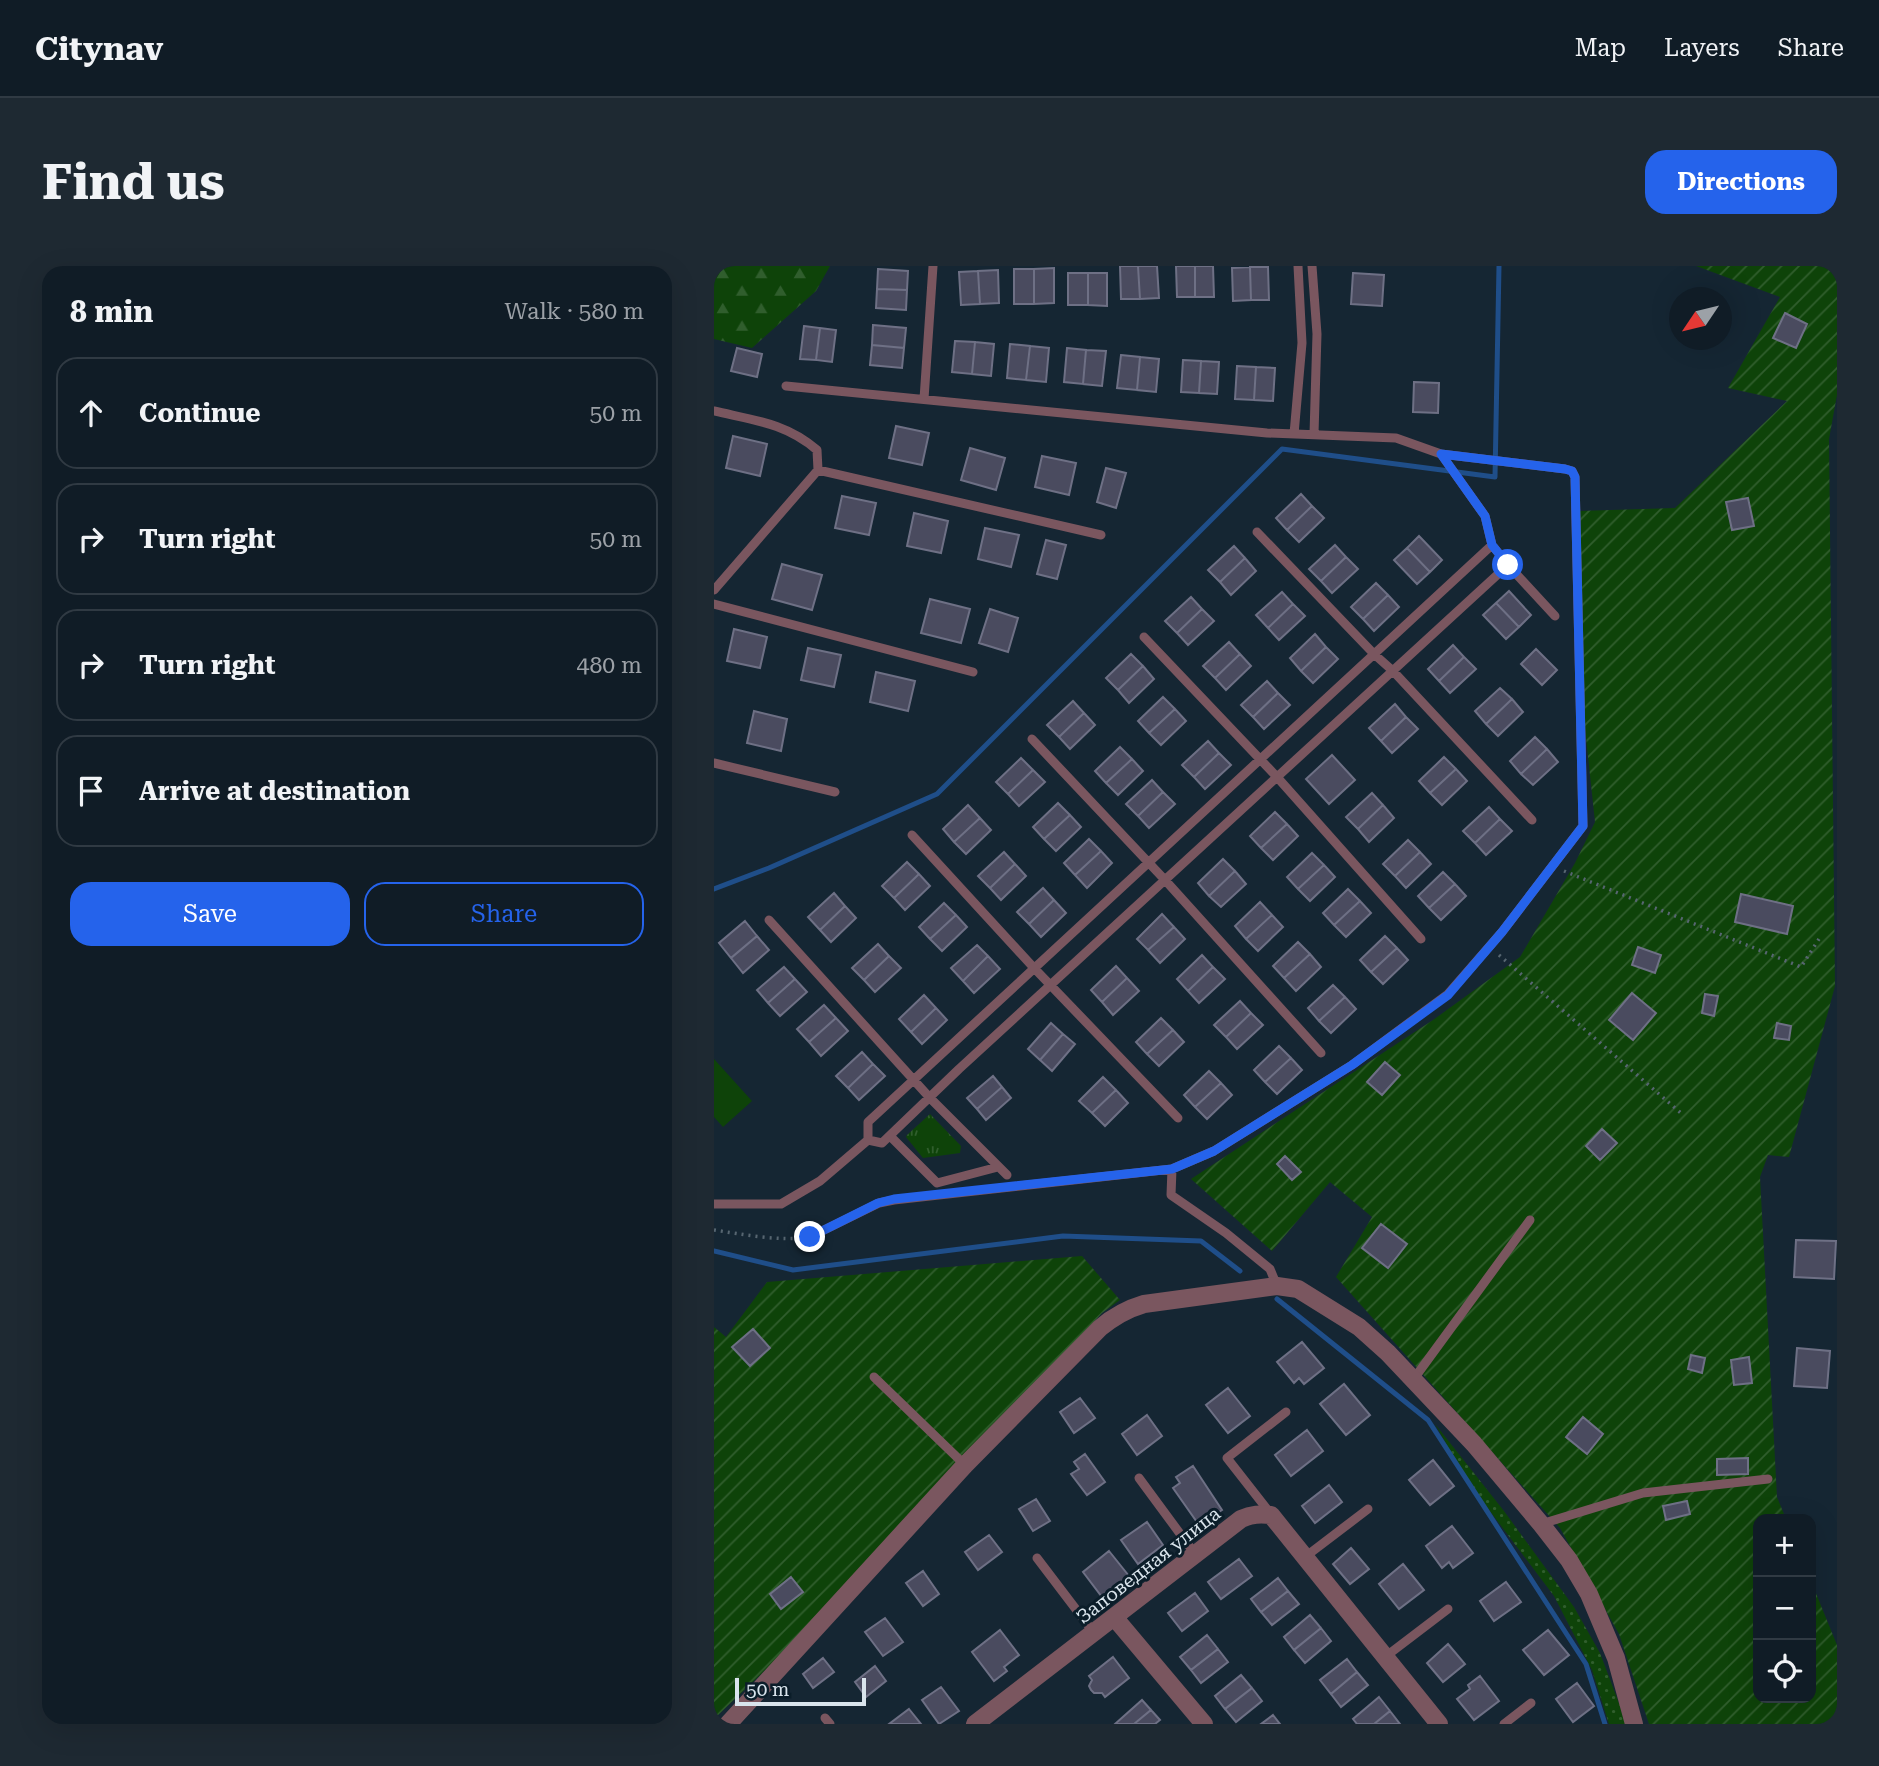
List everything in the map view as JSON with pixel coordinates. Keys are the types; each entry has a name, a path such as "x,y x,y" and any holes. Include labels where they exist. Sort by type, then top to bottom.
{"street":[{"path":"728,1724 965,1465 1112,1318 1144,1304 1277,1286 1298,1289 1359,1327 1388,1353 1474,1444 1541,1524 1569,1560 1589,1594 1616,1658 1634,1724"},
{"name":"Заповедная улица","path":"975,1724 1241,1519 1251,1514 1271,1515"},
{"path":"1271,1515 1439,1724"},
{"path":"1114,1617 1204,1724"}],"lane":[{"path":"924,398 933,266"},
{"path":"1294,434 1303,343 1298,266"},
{"path":"1312,266 1317,334 1314,434"},
{"path":"786,386 1267,433 1396,438 1441,454 1565,469 1572,471 1575,477 1583,826 1448,995 1352,1065 1214,1151 1172,1169 894,1199 878,1203 820,1232"},
{"path":"714,411 780,427 803,438 817,450 818,470 718,580 714,590"},
{"path":"1441,454 1485,516 1492,545 1555,616"},
{"path":"818,470 1101,535"},
{"path":"1257,531 1532,820"},
{"path":"868,1140 867,1122 1492,545"},
{"path":"868,1140 882,1143 890,1136 1508,565"},
{"path":"714,604 973,672"},
{"path":"1144,637 1277,777 1420,939"},
{"path":"1032,739 1147,864 1165,880 1321,1053"},
{"path":"714,763 835,792"},
{"path":"912,835 1034,968 1178,1118"},
{"path":"769,919 913,1080 1007,1175"},
{"path":"890,1136 937,1183 998,1167"},
{"path":"714,1204 781,1204 820,1181 868,1140"},
{"path":"1172,1169 1171,1195 1226,1233 1270,1269 1277,1286"},
{"path":"1413,1380 1530,1220"},
{"path":"874,1377 965,1465"},
{"path":"1271,1515 1227,1458 1286,1412"},
{"path":"1139,1478 1195,1554"},
{"path":"1541,1524 1643,1493 1768,1479"},
{"path":"1305,1557 1368,1509"},
{"path":"1037,1558 1094,1633"},
{"path":"1385,1657 1448,1609"},
{"path":"1504,1724 1531,1703"}],"path":[{"path":"1552,866 1801,967 1819,939"},
{"path":"1489,947 1682,1114"},
{"path":"714,1230 794,1238 810,1237 820,1232"}],"green space":[{"path":"714,266 830,266 816,291 752,348 714,339"},
{"path":"1696,266 1837,266 1837,395 1829,439 1835,986 1789,1157 1768,1155 1760,1177 1777,1497 1784,1514 1753,1514 1753,1703 1816,1703 1816,1593 1837,1645 1837,1724 1649,1724 1619,1634 1560,1528 1336,1277 1372,1217 1330,1182 1272,1251 1191,1179 1433,1020 1520,957 1575,863 1595,822 1578,663 1578,511 1675,508 1787,401 1728,388 1780,297"},
{"path":"714,1059 752,1101 723,1127 714,1117"},
{"path":"930,1114 961,1146 960,1153 923,1158 906,1137"},
{"path":"1082,1256 1120,1300 1102,1313 781,1655 716,1717 714,1327 726,1337 767,1282"},
{"path":"1435,1424 1504,1511 1574,1607 1600,1653 1625,1724 1609,1724 1592,1670 1554,1596 1468,1482"}],"building":[{"path":"1120,266 1138,266 1140,299 1121,299"},
{"path":"1138,266 1157,266 1159,298 1140,299"},
{"path":"1176,266 1195,266 1195,297 1177,297"},
{"path":"1195,266 1213,266 1214,297 1195,297"},
{"path":"1250,267 1251,300 1233,301 1232,268"},
{"path":"1250,267 1268,267 1269,300 1251,300"},
{"path":"1054,268 1054,303 1034,304 1034,269"},
{"path":"878,269 908,271 907,290 877,289"},
{"path":"1014,269 1034,269 1034,304 1014,304"},
{"path":"998,270 999,303 980,304 978,271"},
{"path":"978,271 980,304 961,305 959,272"},
{"path":"1068,273 1088,273 1088,305 1068,305"},
{"path":"1088,273 1107,273 1107,306 1088,305"},
{"path":"1353,273 1384,275 1382,306 1351,304"},
{"path":"877,289 907,290 906,310 876,308"},
{"path":"1785,313 1807,324 1796,348 1773,338"},
{"path":"873,325 906,328 904,348 872,345"},
{"path":"804,326 820,328 816,360 800,359"},
{"path":"820,328 836,330 832,362 816,360"},
{"path":"955,341 975,342 972,374 952,372"},
{"path":"975,342 994,344 991,376 972,374"},
{"path":"1010,344 1030,346 1026,380 1007,378"},
{"path":"872,345 904,348 902,368 870,365"},
{"path":"1030,346 1049,348 1046,382 1026,380"},
{"path":"737,348 762,354 757,377 731,371"},
{"path":"1067,348 1086,350 1083,384 1064,382"},
{"path":"1086,350 1106,351 1102,386 1083,384"},
{"path":"1121,355 1140,357 1137,390 1117,388"},
{"path":"1140,357 1159,359 1156,392 1137,390"},
{"path":"1183,360 1201,361 1199,393 1181,392"},
{"path":"1201,361 1219,362 1217,394 1199,393"},
{"path":"1237,366 1256,367 1254,400 1235,399"},
{"path":"1256,367 1275,368 1273,401 1254,400"},
{"path":"1414,382 1439,383 1438,413 1413,412"},
{"path":"896,426 929,433 922,465 889,458"},
{"path":"733,436 767,444 760,476 726,468"},
{"path":"970,448 1005,458 996,490 961,480"},
{"path":"1042,456 1076,463 1069,495 1035,487"},
{"path":"1106,468 1126,473 1116,508 1097,502"},
{"path":"1301,494 1312,506 1287,530 1276,518"},
{"path":"842,496 876,503 869,535 835,528"},
{"path":"1748,498 1754,526 1732,530 1726,502"},
{"path":"1312,506 1324,518 1299,542 1287,530"},
{"path":"914,513 948,521 941,553 907,546"},
{"path":"985,528 1019,535 1011,567 978,559"},
{"path":"1419,536 1442,560 1430,572 1407,548"},
{"path":"1046,540 1066,545 1057,579 1037,574"},
{"path":"1335,545 1346,557 1321,581 1309,569"},
{"path":"1234,546 1245,558 1220,582 1208,570"},
{"path":"1407,548 1430,572 1417,584 1394,560"},
{"path":"1346,557 1358,569 1332,593 1321,581"},
{"path":"1245,558 1256,571 1231,595 1220,582"},
{"path":"782,564 822,575 812,610 772,599"},
{"path":"1376,583 1388,595 1363,619 1351,607"},
{"path":"1509,591 1531,615 1519,627 1496,603"},
{"path":"1282,592 1293,604 1268,628 1256,615"},
{"path":"1388,595 1399,607 1374,631 1363,619"},
{"path":"1191,597 1202,609 1177,633 1165,621"},
{"path":"930,599 970,609 961,643 921,633"},
{"path":"1496,603 1519,627 1506,639 1483,615"},
{"path":"1293,604 1305,616 1279,640 1268,628"},
{"path":"990,609 1018,618 1008,652 979,643"},
{"path":"1202,609 1214,621 1188,645 1177,633"},
{"path":"734,629 767,637 760,668 727,661"},
{"path":"1315,634 1326,647 1301,671 1290,658"},
{"path":"1229,642 1240,654 1215,678 1203,666"},
{"path":"1453,645 1464,657 1439,681 1428,669"},
{"path":"1326,647 1338,659 1313,683 1301,671"},
{"path":"808,648 841,655 834,687 801,680"},
{"path":"1536,649 1557,670 1542,685 1521,664"},
{"path":"1131,654 1143,666 1118,690 1106,678"},
{"path":"1240,654 1251,666 1226,690 1215,678"},
{"path":"1464,657 1476,669 1450,693 1439,681"},
{"path":"1143,666 1154,679 1129,703 1118,690"},
{"path":"876,672 915,681 908,711 870,702"},
{"path":"1267,681 1278,693 1253,717 1241,705"},
{"path":"1500,688 1512,699 1486,724 1475,711"},
{"path":"1278,693 1290,705 1264,729 1253,717"},
{"path":"1163,697 1175,709 1149,733 1138,721"},
{"path":"1512,699 1523,712 1498,736 1486,724"},
{"path":"1073,701 1084,713 1059,737 1047,725"},
{"path":"1395,704 1406,717 1381,741 1369,728"},
{"path":"1175,709 1186,721 1161,745 1149,733"},
{"path":"754,711 787,719 781,751 747,743"},
{"path":"1084,713 1095,725 1070,749 1059,737"},
{"path":"1406,717 1418,729 1392,753 1381,741"},
{"path":"1535,737 1547,749 1521,774 1510,761"},
{"path":"1208,741 1219,753 1194,777 1182,765"},
{"path":"1120,747 1132,759 1106,783 1095,771"},
{"path":"1547,749 1558,762 1533,785 1521,774"},
{"path":"1219,753 1231,765 1205,789 1194,777"},
{"path":"1332,755 1355,780 1329,804 1306,779"},
{"path":"1444,757 1456,769 1430,793 1419,781"},
{"path":"1021,758 1033,770 1008,794 996,782"},
{"path":"1132,759 1143,771 1118,795 1106,783"},
{"path":"1456,769 1467,781 1442,805 1430,793"},
{"path":"1033,770 1045,782 1019,806 1008,794"},
{"path":"1152,780 1163,792 1138,816 1126,804"},
{"path":"1163,792 1175,804 1149,828 1138,816"},
{"path":"1372,793 1383,805 1358,829 1346,817"},
{"path":"1058,803 1070,815 1044,839 1033,827"},
{"path":"968,805 980,818 954,842 943,829"},
{"path":"1383,805 1394,818 1369,842 1358,829"},
{"path":"1489,807 1500,819 1475,843 1463,831"},
{"path":"1275,812 1287,824 1261,848 1250,836"},
{"path":"1070,815 1081,827 1056,851 1044,839"},
{"path":"980,818 991,830 966,854 954,842"},
{"path":"1500,819 1512,831 1486,855 1475,843"},
{"path":"1287,824 1298,836 1273,860 1261,848"},
{"path":"1089,839 1101,851 1075,875 1064,863"},
{"path":"1408,840 1420,852 1395,876 1383,864"},
{"path":"1101,851 1112,863 1087,888 1075,875"},
{"path":"1004,852 1015,864 990,888 978,876"},
{"path":"1420,852 1431,864 1406,888 1395,876"},
{"path":"1312,853 1324,865 1298,889 1287,877"},
{"path":"1223,859 1235,871 1209,896 1198,883"},
{"path":"907,862 919,874 894,898 882,886"},
{"path":"1015,864 1026,876 1001,900 990,888"},
{"path":"1324,865 1335,877 1310,901 1298,889"},
{"path":"1235,871 1246,884 1221,907 1209,896"},
{"path":"1443,872 1455,884 1429,908 1418,896"},
{"path":"919,874 930,886 905,910 894,898"},
{"path":"1455,884 1466,896 1441,920 1429,908"},
{"path":"1043,888 1054,900 1029,924 1017,912"},
{"path":"1348,889 1360,901 1334,925 1323,913"},
{"path":"834,893 845,906 820,930 808,917"},
{"path":"1741,894 1793,906 1787,934 1735,922"},
{"path":"1054,900 1066,913 1041,937 1029,924"},
{"path":"1360,901 1371,913 1346,937 1334,925"},
{"path":"1260,902 1272,915 1246,939 1235,926"},
{"path":"944,903 956,915 930,939 919,927"},
{"path":"845,906 856,918 831,942 820,930"},
{"path":"1162,914 1174,927 1148,950 1137,939"},
{"path":"956,915 967,927 942,951 930,939"},
{"path":"1272,915 1283,927 1258,951 1246,939"},
{"path":"745,921 757,936 731,958 719,943"},
{"path":"1174,927 1185,939 1160,963 1148,950"},
{"path":"757,936 769,950 743,973 731,958"},
{"path":"1385,936 1397,948 1371,972 1360,960"},
{"path":"1298,942 1310,954 1284,978 1273,966"},
{"path":"878,944 889,956 864,980 852,968"},
{"path":"977,945 988,956 963,981 951,968"},
{"path":"1638,947 1661,955 1655,973 1632,965"},
{"path":"1397,948 1408,960 1383,984 1371,972"},
{"path":"1310,954 1321,967 1296,991 1284,978"},
{"path":"1202,955 1213,967 1188,991 1177,979"},
{"path":"889,956 901,968 875,992 864,980"},
{"path":"988,956 1000,969 974,993 963,981"},
{"path":"1116,966 1127,978 1102,1002 1091,990"},
{"path":"784,967 795,979 768,1003 757,990"},
{"path":"1213,967 1225,979 1199,1003 1188,991"},
{"path":"1127,978 1139,991 1113,1015 1102,1002"},
{"path":"795,979 807,992 780,1016 768,1003"},
{"path":"1333,985 1345,997 1319,1021 1308,1008"},
{"path":"1632,993 1656,1013 1633,1040 1609,1020"},
{"path":"1705,994 1718,996 1714,1016 1702,1013"},
{"path":"924,995 936,1008 911,1032 899,1019"},
{"path":"1345,997 1356,1009 1331,1033 1319,1021"},
{"path":"1240,1001 1251,1013 1226,1037 1214,1025"},
{"path":"824,1005 836,1018 809,1042 797,1029"},
{"path":"936,1008 947,1020 922,1044 911,1032"},
{"path":"1251,1013 1263,1025 1237,1049 1226,1037"},
{"path":"836,1018 848,1031 821,1056 809,1042"},
{"path":"1161,1018 1173,1030 1147,1054 1136,1042"},
{"path":"1051,1023 1063,1034 1040,1060 1028,1049"},
{"path":"1777,1023 1791,1026 1789,1040 1774,1038"},
{"path":"1173,1030 1184,1042 1159,1066 1147,1054"},
{"path":"1063,1034 1075,1044 1052,1071 1040,1060"},
{"path":"1279,1046 1291,1058 1265,1082 1254,1070"},
{"path":"862,1052 873,1064 848,1088 836,1076"},
{"path":"1291,1058 1302,1070 1277,1094 1265,1082"},
{"path":"1385,1062 1400,1075 1382,1095 1367,1082"},
{"path":"873,1064 885,1076 859,1100 848,1088"},
{"path":"1209,1071 1221,1083 1195,1107 1184,1095"},
{"path":"993,1076 1002,1087 977,1109 967,1098"},
{"path":"1103,1077 1116,1090 1092,1113 1079,1101"},
{"path":"1221,1083 1232,1095 1207,1119 1195,1107"},
{"path":"1002,1087 1011,1098 986,1120 977,1109"},
{"path":"1116,1090 1128,1103 1105,1126 1092,1113"},
{"path":"1602,1129 1617,1143 1600,1160 1586,1146"},
{"path":"1285,1156 1301,1172 1292,1180 1277,1164"},
{"path":"1381,1224 1407,1244 1388,1268 1362,1248"},
{"path":"1796,1240 1836,1241 1834,1279 1794,1277"},
{"path":"753,1329 770,1348 750,1366 732,1347"},
{"path":"1302,1342 1324,1368 1304,1384 1299,1378 1294,1383 1277,1362"},
{"path":"1797,1348 1830,1351 1827,1388 1794,1386"},
{"path":"1691,1355 1705,1358 1702,1373 1688,1369"},
{"path":"1749,1357 1752,1383 1734,1385 1731,1360"},
{"path":"1344,1384 1370,1415 1346,1435 1320,1404"},
{"path":"1228,1388 1250,1416 1228,1433 1206,1405"},
{"path":"1080,1398 1095,1418 1074,1433 1060,1412"},
{"path":"1147,1415 1162,1436 1137,1455 1122,1434"},
{"path":"1583,1417 1603,1434 1587,1454 1566,1437"},
{"path":"1307,1430 1323,1451 1291,1476 1275,1455"},
{"path":"1085,1454 1105,1482 1087,1495 1071,1474 1079,1469 1074,1462"},
{"path":"1748,1458 1748,1474 1717,1475 1717,1459"},
{"path":"1433,1460 1454,1486 1430,1505 1409,1480"},
{"path":"1193,1466 1222,1510 1199,1525 1173,1488 1180,1483 1176,1477"},
{"path":"1329,1485 1342,1502 1315,1523 1302,1506"},
{"path":"1036,1499 1050,1521 1033,1531 1019,1509"},
{"path":"1687,1501 1690,1514 1666,1520 1663,1506"},
{"path":"1147,1522 1163,1545 1138,1564 1121,1540"},
{"path":"1452,1526 1473,1553 1453,1568 1449,1562 1442,1568 1426,1546"},
{"path":"989,1535 1002,1552 978,1570 965,1552"},
{"path":"1351,1548 1369,1569 1350,1584 1333,1564"},
{"path":"1109,1551 1129,1576 1102,1597 1083,1572"},
{"path":"1239,1559 1252,1576 1221,1599 1208,1582"},
{"path":"1403,1564 1424,1590 1399,1609 1379,1584"},
{"path":"923,1571 939,1594 923,1606 906,1583"},
{"path":"791,1577 803,1592 781,1609 770,1594"},
{"path":"1278,1578 1288,1591 1261,1612 1251,1599"},
{"path":"1506,1582 1521,1602 1494,1621 1480,1601"},
{"path":"1288,1591 1299,1604 1272,1625 1261,1612"},
{"path":"1195,1593 1208,1611 1182,1631 1168,1613"},
{"path":"1310,1615 1321,1628 1294,1650 1284,1637"},
{"path":"885,1618 903,1642 883,1656 865,1632"},
{"path":"1321,1628 1331,1641 1305,1663 1294,1650"},
{"path":"1000,1630 1019,1655 1004,1667 1007,1671 994,1681 972,1652"},
{"path":"1548,1630 1569,1655 1544,1675 1523,1650"},
{"path":"1207,1635 1218,1649 1191,1670 1180,1657"},
{"path":"1448,1644 1465,1664 1443,1682 1427,1663"},
{"path":"1218,1649 1228,1662 1201,1683 1191,1670"},
{"path":"1113,1657 1129,1678 1105,1697 1102,1693 1094,1693 1091,1690 1089,1686 1092,1680 1089,1676"},
{"path":"823,1658 834,1672 813,1688 803,1674"},
{"path":"1347,1659 1357,1672 1331,1694 1320,1680"},
{"path":"875,1666 886,1681 866,1697 855,1682"},
{"path":"1357,1672 1368,1685 1341,1707 1331,1694"},
{"path":"1241,1675 1252,1688 1225,1709 1215,1696"},
{"path":"1480,1676 1499,1701 1474,1720 1457,1699 1470,1689 1468,1685"},
{"path":"1577,1683 1594,1706 1573,1722 1556,1699"},
{"path":"941,1687 959,1711 939,1724 922,1700"},
{"path":"1252,1688 1262,1701 1236,1722 1225,1709"},
{"path":"1379,1697 1390,1711 1374,1724 1357,1724 1353,1719"},
{"path":"1142,1700 1151,1710 1134,1724 1115,1724"},
{"path":"909,1709 921,1724 889,1724"},
{"path":"1151,1710 1160,1720 1155,1724 1134,1724"},
{"path":"1390,1711 1400,1724 1374,1724"},
{"path":"1273,1715 1280,1724 1261,1724"}],"waterway":[{"path":"714,889 769,868 937,794 1282,449 1495,477 1499,266"},
{"path":"714,1251 793,1270 1063,1236 1201,1241 1240,1271"},
{"path":"1277,1299 1428,1420 1586,1664 1605,1724"}],"route":[{"path":"810,1237 878,1203 894,1199 1172,1169 1214,1151 1352,1065 1448,995 1502,932 1583,826 1575,477 1572,471 1565,469 1441,454 1485,516 1492,545 1508,565"}]}
